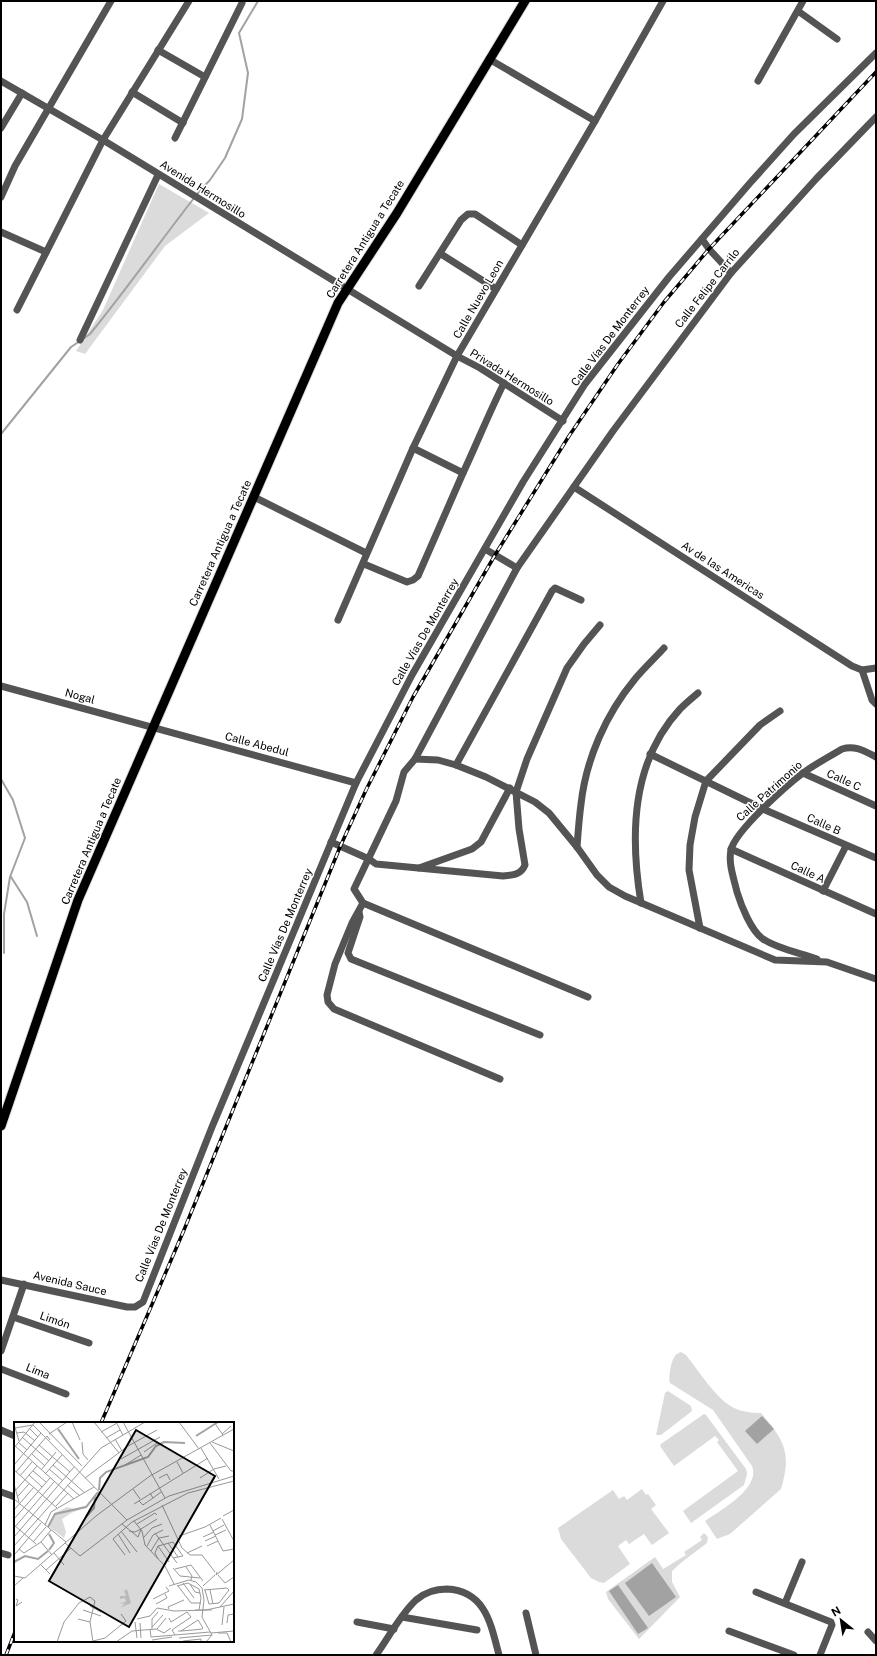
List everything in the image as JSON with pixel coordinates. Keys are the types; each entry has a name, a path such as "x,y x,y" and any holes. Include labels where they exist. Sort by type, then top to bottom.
{"main road":[{"name":"Carretera Antigua a Tecate","path":"1,1126 78,900 338,303 397,213 525,1"}],"street":[{"path":"1,197 15,166 111,1"},
{"path":"17,310 103,140 189,1"},
{"name":"Calle Nuevo Leon","path":"338,620 364,564 366,553 413,448 457,356 595,121 663,1"},
{"path":"758,81 803,1"},
{"path":"176,138 242,3"},
{"path":"798,11 837,39"},
{"path":"158,50 205,77"},
{"name":"Calle Vías De Monterrey","path":"135,1307 143,1302 212,1127 356,783 412,675 523,482 585,384 702,239 794,134 876,53"},
{"path":"489,59 595,121"},
{"name":"Avenida Hermosillo","path":"1,81 103,140 346,289"},
{"path":"132,92 183,123"},
{"path":"1,128 22,93"},
{"name":"Calle Felipe Carrilo","path":"363,903 354,889 396,801 404,772 415,759 517,568 617,425 731,273 816,179 876,117"},
{"path":"80,340 158,175"},
{"path":"419,286 441,254 461,220 468,214 475,214 522,245"},
{"path":"1,232 46,252"},
{"path":"702,239 731,273"},
{"path":"441,254 496,289"},
{"name":"Privada Hermosillo","path":"346,289 457,356 480,368 563,421"},
{"path":"364,564 407,582 418,576 480,437 486,419 504,383"},
{"path":"413,448 463,473"},
{"name":"Av de las Americas","path":"574,487 852,666 862,670"},
{"path":"254,497 366,553"},
{"path":"485,549 517,568"},
{"path":"456,765 552,591 555,588 581,600"},
{"path":"417,869 472,849 481,842 513,790 567,668 600,625"},
{"path":"577,847 581,803 585,782 592,755 602,730 617,704 635,680 664,648"},
{"path":"876,668 862,670 866,686 872,700 876,704"},
{"name":"Nogal","path":"1,686 152,728"},
{"path":"641,903 634,855 637,801 642,778 650,754 668,724 679,710 698,693"},
{"path":"700,928 689,870 690,845 695,817 706,781 760,725 780,711"},
{"name":"Calle Abedul","path":"152,728 356,783"},
{"name":"Calle Patrimonio","path":"731,849 737,836 763,809 803,773 842,749 849,747 858,748 876,757"},
{"name":"Calle B","path":"650,754 763,809 876,858"},
{"path":"415,759 438,760 456,765 486,777 535,802 549,813 609,887 625,896 775,960 827,962"},
{"name":"Calle C","path":"803,773 876,806"},
{"path":"331,842 369,859 376,864 503,876 517,874 523,870 525,865 513,790"},
{"path":"822,891 846,846"},
{"path":"731,849 730,858 732,872 741,905 749,922 762,938 782,947 876,979"},
{"name":"Calle A","path":"731,849 876,914"},
{"path":"500,1079 334,1009 328,1002 327,996 335,964 352,923 363,903 588,997"},
{"path":"359,912 360,917 348,953 351,959 540,1035"},
{"name":"Avenida Sauce","path":"1,1280 127,1307 135,1307"},
{"path":"1,1351 14,1317 24,1284"},
{"name":"Limón","path":"14,1317 89,1343"},
{"name":"Lima","path":"1,1368 66,1394"},
{"path":"1,1430 14,1436"},
{"path":"1,1492 14,1497"},
{"path":"785,1603 802,1562"},
{"path":"376,1655 402,1617 418,1599 439,1589 454,1589 472,1595 482,1607 490,1621 499,1655"},
{"path":"756,1592 831,1622 832,1625 820,1655"},
{"path":"526,1613 536,1655"},
{"path":"402,1617 477,1630"},
{"path":"357,1622 394,1629"},
{"path":"729,1631 794,1655"},
{"path":"868,1632 876,1641"}],"shaded area":[{"path":"159,184 209,213 165,246 85,354 76,351 103,310"},
{"path":"681,1352 686,1355 708,1384 727,1404 740,1410 761,1413 780,1439 786,1456 786,1465 781,1489 730,1534 717,1539 705,1521 729,1505 745,1490 751,1482 753,1474 752,1466 713,1410 670,1383 672,1362 675,1356"},
{"path":"668,1391 691,1406 692,1411 661,1435 656,1435 665,1393"},
{"path":"704,1414 746,1469 747,1474 744,1485 691,1523 683,1511 738,1471 717,1442 719,1440 715,1436 674,1466 660,1446"},
{"path":"762,1416 774,1429 757,1444 745,1431"},
{"path":"642,1489 646,1495 648,1494 656,1505 651,1509 669,1533 652,1545 644,1534 629,1544 626,1540 618,1546 630,1564 604,1583 591,1578 561,1539 558,1528 613,1490 619,1499 624,1496 627,1500"},
{"path":"704,1533 708,1537 707,1543 672,1571 672,1582 680,1597 639,1639 608,1599 606,1592 655,1557 663,1569 686,1555 684,1552 702,1540 700,1537"},
{"path":"652,1563 676,1597 649,1616 625,1583"},
{"path":"618,1585 648,1628 638,1634 609,1591"}],"waterway":[{"path":"197,194 210,180 225,158 242,119 248,73 239,33 258,1"},
{"path":"83,339 90,334 194,198"},
{"path":"1,434 71,347 80,341"},
{"path":"1,779 13,800 25,838 10,877 4,914 4,953"},
{"path":"11,877 27,902 37,936"}],"railway":[{"path":"101,1422 184,1230 340,847 366,790 413,697 495,555 569,436 618,364 664,302 709,249 876,72"},
{"path":"6,1655 14,1635"}]}
